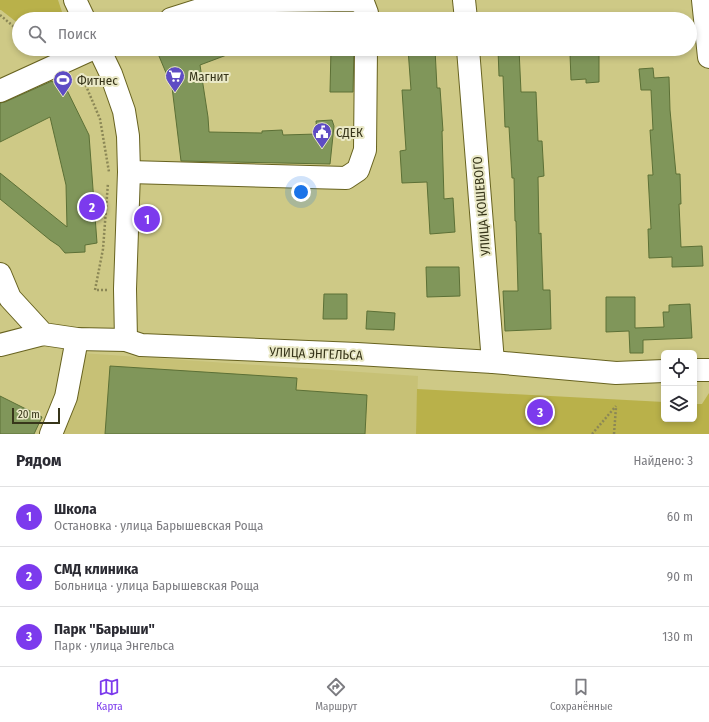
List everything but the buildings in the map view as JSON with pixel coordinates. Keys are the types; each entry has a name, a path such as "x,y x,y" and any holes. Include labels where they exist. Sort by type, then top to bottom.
{"street":[{"path":"75,0 81,12"},
{"path":"193,12 215,5 273,1 356,0 364,5 367,12"},
{"path":"464,0 465,12"},
{"path":"703,0 709,57"},
{"path":"0,91 77,56"},
{"path":"102,56 111,74 124,111 128,136 119,172 126,340"},
{"path":"119,172 346,178 358,170 365,150 366,56"},
{"name":"УЛИЦА КОШЕВОГО","path":"469,56 493,362"},
{"path":"0,274 10,298 43,334 0,345"},
{"name":"УЛИЦА ЭНГЕЛЬСА","path":"43,334 77,339 126,340 141,345 357,354 493,362 616,373 661,371"},
{"path":"51,434 66,397 77,339"},
{"path":"697,370 709,370"}],"path":[{"path":"0,15 12,25"},
{"path":"64,62 78,67 100,119 119,172"},
{"path":"108,180 103,249 95,290 125,289"},
{"path":"592,434 616,406 614,434"}],"shaded area":[{"path":"0,0 58,0 62,12 12,12 12,19 0,10"},
{"path":"81,353 418,376 416,434 60,434"},
{"path":"417,389 661,402 661,422 697,422 697,404 702,404 709,393 709,434 416,434"}],"place":[{"name":"Магнит","path":"175,93"},
{"name":"Фитнес","path":"63,97"},
{"name":"СДЕК","path":"322,149"},
{"name":"СМД клиника","path":"92,207"},
{"name":"Школа","path":"147,219"},
{"name":"Парк \"Барыши\"","path":"540,412"}]}
